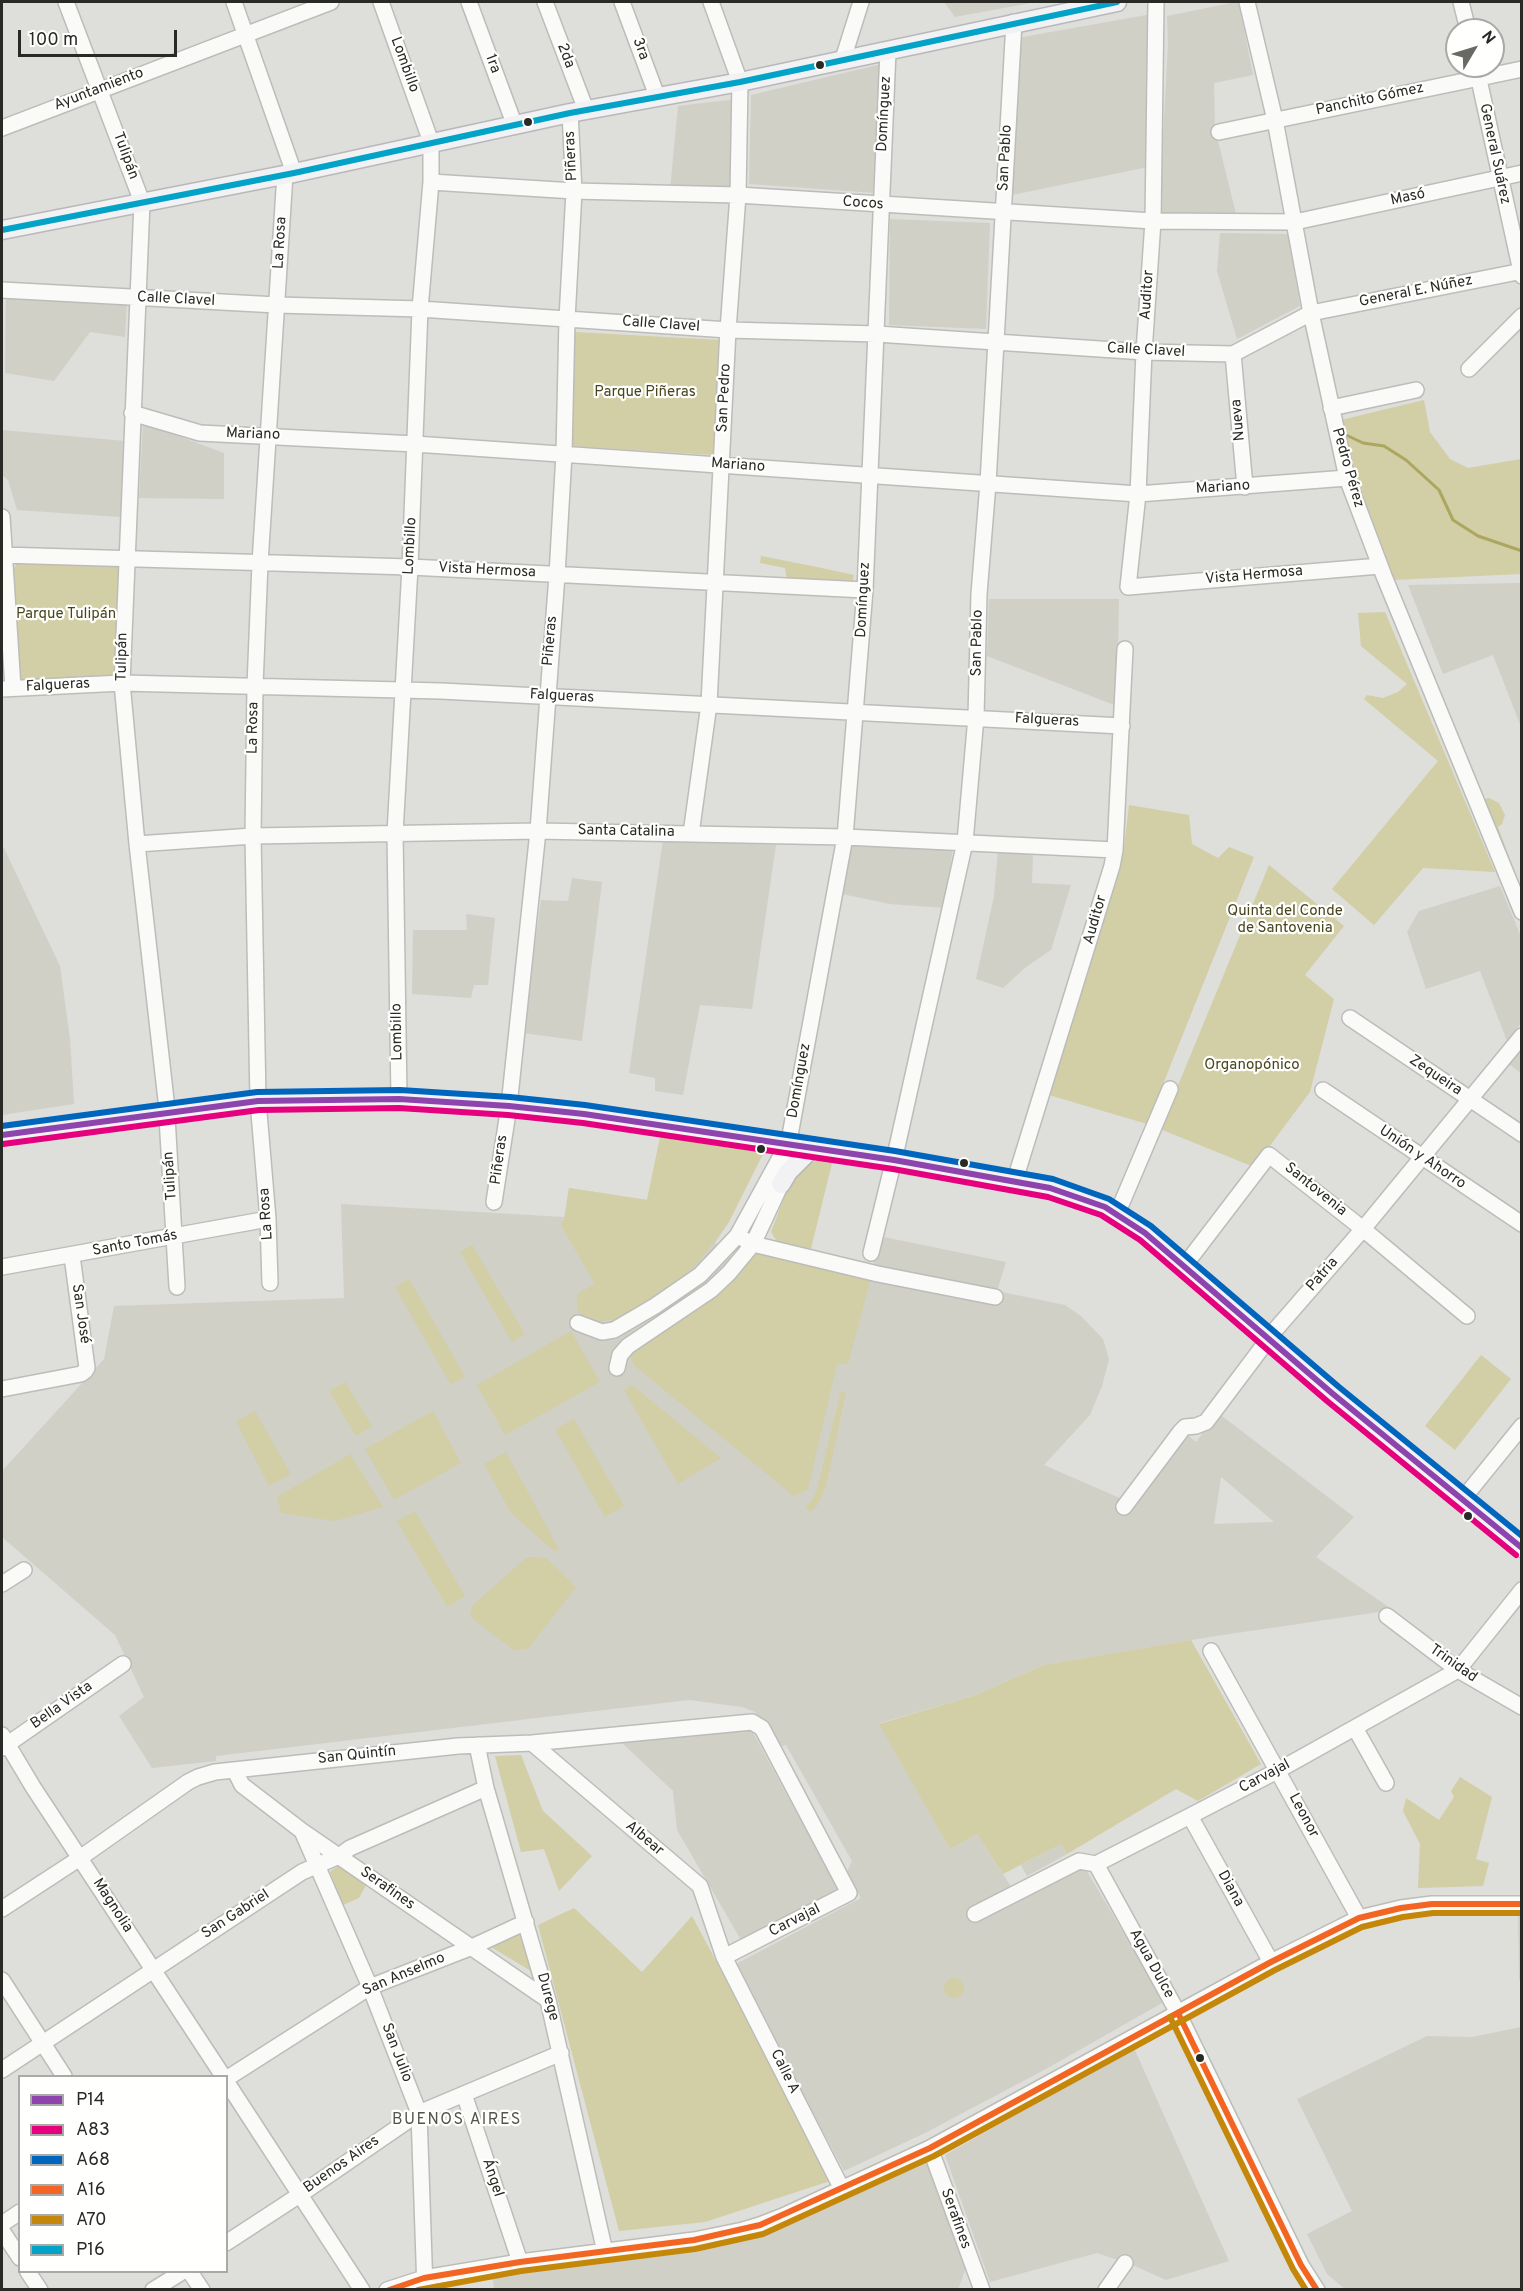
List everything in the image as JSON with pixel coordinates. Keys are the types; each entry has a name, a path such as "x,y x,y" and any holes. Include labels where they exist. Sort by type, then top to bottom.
{"main road":[{"path":"2,230 888,51 1014,22 1065,6 1117,2"},
{"path":"2,1135 167,1111 258,1101 399,1099 508,1106 584,1114 788,1143 1050,1188 1077,1196 1117,1214 1162,1246 1521,1548"},
{"path":"781,1184 788,1172 813,1147"}],"street":[{"name":"Tulipán","path":"66,2 142,202 122,683 137,844 167,1111 177,1287"},
{"name":"La Rosa","path":"234,2 290,173 277,305 268,435 255,686 253,836 258,1101 268,1219 270,1283"},
{"name":"Ayuntamiento","path":"2,128 100,88 331,2"},
{"name":"Lombillo","path":"381,2 431,142 431,182 420,309 410,567 395,833 399,1099"},
{"name":"1ra","path":"469,2 515,126"},
{"name":"2da","path":"545,2 578,112"},
{"name":"3ra","path":"622,2 657,96"},
{"name":"San Pedro","path":"691,834 709,704 717,583 728,330 738,195 740,82 711,2"},
{"path":"843,59 861,2"},
{"name":"Auditor","path":"1128,587 1138,494 1144,352 1154,221 1156,2"},
{"name":"Pedro Pérez","path":"1247,2 1275,120 1311,313 1347,478 1380,566 1521,912"},
{"path":"1461,2 1465,18"},
{"name":"San Pablo","path":"871,1253 965,842 976,717 979,594 1014,22"},
{"name":"Domínguez","path":"617,1368 620,1355 628,1346 711,1290 729,1273 753,1244 781,1184 845,837 865,590 888,51"},
{"name":"Panchito Gómez","path":"1505,70 1521,69"},
{"name":"Panchito Gómez","path":"1219,132 1452,78"},
{"name":"General Suárez","path":"1478,78 1521,273"},
{"name":"Piñeras","path":"494,1202 508,1106 538,831 564,454 567,319 578,112"},
{"name":"Masó","path":"1295,222 1521,173"},
{"name":"Cocos","path":"431,182 574,191 738,195 1154,221 1295,222"},
{"name":"General E. Núñez","path":"1311,313 1521,273"},
{"name":"Calle Clavel","path":"2,290 277,305 420,309 728,330 877,334 1144,352 1233,354 1311,313"},
{"path":"1469,369 1521,316"},
{"name":"Nueva","path":"1233,354 1245,487"},
{"path":"1331,408 1416,390"},
{"name":"Mariano","path":"132,413 200,433 415,444 1138,494 1347,478"},
{"path":"2,517 7,688"},
{"name":"Vista Hermosa","path":"3,555 410,567 865,590"},
{"name":"Vista Hermosa","path":"1128,587 1380,566"},
{"name":"Auditor","path":"1014,1183 1083,966 1112,866 1115,850 1125,649"},
{"name":"Falgueras","path":"7,688 122,683 441,691 1122,726"},
{"name":"Santa Catalina","path":"137,844 253,836 538,831 845,837 1115,850"},
{"name":"Zequeira","path":"1350,1018 1521,1134"},
{"name":"Patria","path":"1124,1507 1181,1431 1185,1427 1206,1422 1269,1338 1363,1229 1521,1036"},
{"path":"1117,1214 1170,1089"},
{"name":"Unión y Ahorro","path":"1323,1090 1420,1158 1521,1224"},
{"name":"Domínguez","path":"578,1323 602,1332 614,1330 681,1290 700,1275 737,1236 788,1143"},
{"name":"Santovenia","path":"1185,1265 1269,1155 1363,1229 1467,1316"},
{"name":"Santo Tomás","path":"2,1267 268,1219"},
{"path":"737,1236 753,1244 878,1274 995,1297"},
{"name":"San José","path":"2,1389 81,1374 87,1368 72,1256"},
{"path":"1462,1500 1521,1426"},
{"path":"2,1584 24,1570"},
{"name":"Carvajal","path":"975,1914 1079,1861 1096,1864 1279,1770 1458,1670 1521,1590"},
{"name":"Trinidad","path":"1388,1616 1458,1670 1521,1707"},
{"name":"Leonor","path":"1211,1651 1359,1918"},
{"name":"Bella Vista","path":"4,1742 123,1664"},
{"name":"Carvajal","path":"724,1957 849,1893 762,1728 752,1722"},
{"name":"San Quintín","path":"2,1909 198,1777 215,1772 477,1745 532,1743 752,1722"},
{"path":"1355,1728 1386,1783"},
{"name":"Magnolia","path":"4,1742 222,2075"},
{"name":"Albear","path":"532,1743 700,1886 724,1957"},
{"name":"Durege","path":"477,1745 486,1788 548,2000 605,2252"},
{"name":"Serafines","path":"235,1771 242,1785 302,1831 548,2000"},
{"name":"San Gabriel","path":"2,2070 302,1872 339,1856 350,1848 486,1788"},
{"name":"Diana","path":"1190,1816 1271,1962"},
{"name":"San Julio","path":"302,1831 370,1987 419,2113 425,2284"},
{"name":"Agua Dulce","path":"1096,1864 1178,2013 1301,2265 1317,2289"},
{"path":"387,2289 425,2284 520,2262 605,2252 743,2230 783,2216 930,2148 1271,1962 1359,1918 1401,1908 1432,1904 1520,1902"},
{"name":"San Anselmo","path":"228,2077 370,1987 472,1947 526,1922"},
{"name":"Calle A","path":"724,1957 842,2189"},
{"path":"2,1980 63,2075"},
{"name":"Buenos Aires","path":"228,2242 419,2113 561,2053"},
{"name":"Magnolia","path":"228,2084 362,2289"},
{"name":"Ángel","path":"464,2094 520,2262"},
{"name":"Serafines","path":"930,2148 982,2289"},
{"path":"2,2224 18,2213"},
{"path":"2,2231 18,2255"},
{"path":"1106,2289 1125,2263"},
{"path":"29,2273 40,2289"},
{"path":"153,2289 179,2273"},
{"path":"191,2273 202,2289"}],"shaded area":[{"path":"944,2 1036,2 955,17"},
{"path":"1239,3 1253,75 1214,83 1215,129 1237,218 1159,214 1168,45 1167,16"},
{"path":"1152,14 1148,167 1012,195 1016,148 1017,38"},
{"path":"882,64 875,193 749,184 751,95"},
{"path":"736,99 732,192 670,190 678,106"},
{"path":"890,219 990,223 986,329 889,325"},
{"path":"1220,233 1288,234 1300,306 1237,339 1217,271"},
{"path":"6,296 127,301 125,337 90,332 54,381 5,373"},
{"path":"143,423 224,453 224,499 139,498"},
{"path":"2,430 125,441 120,517 17,510 8,480 2,475"},
{"path":"1522,583 1521,727 1493,655 1443,674 1408,585"},
{"path":"989,599 1119,599 1117,706 987,656"},
{"path":"663,840 776,845 752,1009 700,1005 683,1095 655,1091 655,1078 629,1073"},
{"path":"2,844 60,966 70,1039 74,1104 2,1115"},
{"path":"851,844 953,848 944,908 890,904 842,894"},
{"path":"998,849 1033,854 1032,883 1071,885 1051,950 1026,967 1003,988 976,979 994,896"},
{"path":"572,878 602,882 582,1041 523,1033 541,900 568,901"},
{"path":"1500,886 1522,939 1521,1023 1507,1041 1480,971 1426,989 1407,932 1419,911"},
{"path":"466,914 495,918 488,985 474,985 471,998 412,994 413,930 467,930"},
{"path":"1521,1051 1521,1073 1509,1064"},
{"path":"661,1133 729,1222 715,1243 745,1269 871,1278 879,1236 1006,1262 997,1291 1065,1305 1081,1316 1103,1339 1109,1359 1102,1386 1090,1415 1044,1465 1129,1502 1184,1432 1196,1442 1218,1413 1354,1517 1316,1557 1393,1610 1216,1636 1044,1665 973,1696 880,1723 950,1849 977,1834 1019,1899 1084,1866 1164,2002 1044,2070 925,2133 844,2171 734,1965 861,1898 846,1874 852,1861 786,1745 778,1748 755,1712 742,1707 689,1700 216,1756 216,1761 152,1768 119,1716 144,1697 115,1635 2,1537 2,1471 104,1359 114,1306 344,1298 341,1204 564,1217 569,1188 647,1200","holes":["1221,1477 1273,1521 1214,1524"]},
{"path":"751,1729 839,1891 741,1940 677,1830 673,1791 620,1741"},
{"path":"1061,1844 1067,1854 1027,1876 1021,1865"},
{"path":"1518,1915 1521,1915 1521,1980 1519,1980"},
{"path":"1521,2027 1521,2289 1345,2289 1327,2274 1307,2234 1352,2211 1297,2099 1427,2036 1472,2037"},
{"path":"1134,2048 1229,2261 1166,2280 1097,2253 990,2282 945,2155"},
{"path":"924,2155 966,2267 958,2290 494,2290 492,2272 631,2255 708,2249 788,2224"}],"green space":[{"name":"Parque Piñeras","path":"575,332 720,340 714,455 569,446"},
{"path":"1424,400 1430,432 1450,459 1468,468 1521,459 1521,574 1392,580 1354,478 1341,420"},
{"path":"761,556 854,575 852,584 787,581 785,568 760,563"},
{"name":"Parque Tulipán","path":"114,562 121,569 113,676 22,684 18,680 12,572 17,563"},
{"path":"1385,612 1495,872 1423,868 1374,925 1332,889 1438,761 1364,699 1367,695 1383,698 1398,692 1407,684 1361,646 1358,613"},
{"path":"1489,798 1499,803 1505,815 1502,824 1498,827 1521,889 1521,898 1484,799"},
{"path":"1129,805 1189,815 1192,844 1218,858 1229,847 1254,857 1147,1124 1049,1095 1123,856"},
{"name":"Organopónico","path":"1269,865 1344,926 1305,975 1334,999 1310,1092 1254,1167 1160,1129"},
{"path":"661,1133 765,1150 729,1222 697,1264 677,1282 616,1319 595,1322 585,1319 577,1310 577,1294 595,1284 561,1225 565,1217 569,1188 647,1200"},
{"path":"824,1158 833,1159 811,1249 778,1243 771,1232 794,1175 805,1165"},
{"path":"472,1245 525,1334 512,1342 460,1252"},
{"path":"758,1248 871,1278 848,1364 837,1364 808,1489 794,1496 635,1366 630,1356 630,1353 647,1339 716,1297 740,1275"},
{"path":"409,1279 465,1376 451,1385 395,1287"},
{"path":"571,1331 600,1382 505,1435 477,1385"},
{"path":"1481,1355 1511,1379 1455,1450 1425,1426"},
{"path":"345,1382 372,1426 356,1436 329,1391"},
{"path":"632,1385 721,1458 678,1484 624,1390"},
{"path":"841,1391 846,1392 826,1486 819,1503 811,1512 805,1507 813,1499 817,1489"},
{"path":"255,1411 291,1474 269,1486 236,1421"},
{"path":"433,1411 461,1463 394,1500 365,1449"},
{"path":"574,1419 624,1506 605,1517 555,1429"},
{"path":"506,1452 559,1549 554,1551 511,1513 484,1464"},
{"path":"350,1454 383,1507 335,1521 281,1513 277,1497"},
{"path":"415,1511 465,1596 447,1607 397,1521"},
{"path":"526,1558 546,1558 576,1587 528,1649 514,1650 474,1620 470,1614 473,1605"},
{"path":"1191,1640 1261,1764 1198,1801 1176,1789 1067,1854 1061,1844 1003,1874 977,1834 950,1849 879,1724 973,1696 1044,1665"},
{"path":"521,1755 543,1811 592,1856 559,1891 544,1849 521,1852 495,1756"},
{"path":"1460,1777 1492,1797 1476,1859 1489,1863 1483,1886 1418,1888 1420,1844 1403,1811 1406,1798 1439,1820 1454,1797 1451,1791"},
{"path":"338,1866 366,1885 359,1898 343,1905 330,1872"},
{"path":"574,1908 642,1972 692,1916 833,2180 705,2222 619,2231 538,1925"},
{"path":"521,1929 531,1971 486,1944"},
{"path":"954,1978 961,1981 964,1988 961,1995 954,1998 947,1995 944,1988 947,1981"}],"waterway":[{"path":"1344,434 1363,443 1384,446 1406,460 1439,490 1453,520 1478,536 1522,551"}],"transit line":[{"name":"P16","path":"2,230 294,173 570,113 740,82 1117,2"},
{"name":"A68","path":"2,1126 257,1092 400,1090 510,1097 585,1105 895,1151 1053,1179 1109,1199 1151,1226 1339,1387 1522,1536"},
{"name":"P14","path":"2,1135 258,1101 399,1099 509,1106 584,1114 894,1160 1050,1188 1105,1207 1145,1233 1333,1394 1522,1548"},
{"name":"A83","path":"3,1144 259,1110 399,1108 508,1115 583,1123 893,1169 1048,1197 1101,1215 1140,1240 1327,1401 1516,1555"},
{"name":"A16","path":"389,2290 424,2278 520,2262 694,2240 760,2225 930,2148 1271,1962 1359,1918 1401,1908 1432,1904 1522,1904"},
{"name":"A70","path":"418,2290 521,2271 695,2249 763,2234 934,2156 1275,1970 1362,1927 1403,1917 1433,1913 1522,1913"},
{"name":"A16","path":"1178,2013 1301,2265 1317,2290"},
{"name":"A70","path":"1170,2017 1293,2269 1306,2290"}],"district":[{"name":"BUENOS AIRES","path":"457,2121"}],"park label":[{"name":"Quinta del Conde de Santovenia","path":"1285,920"}]}
